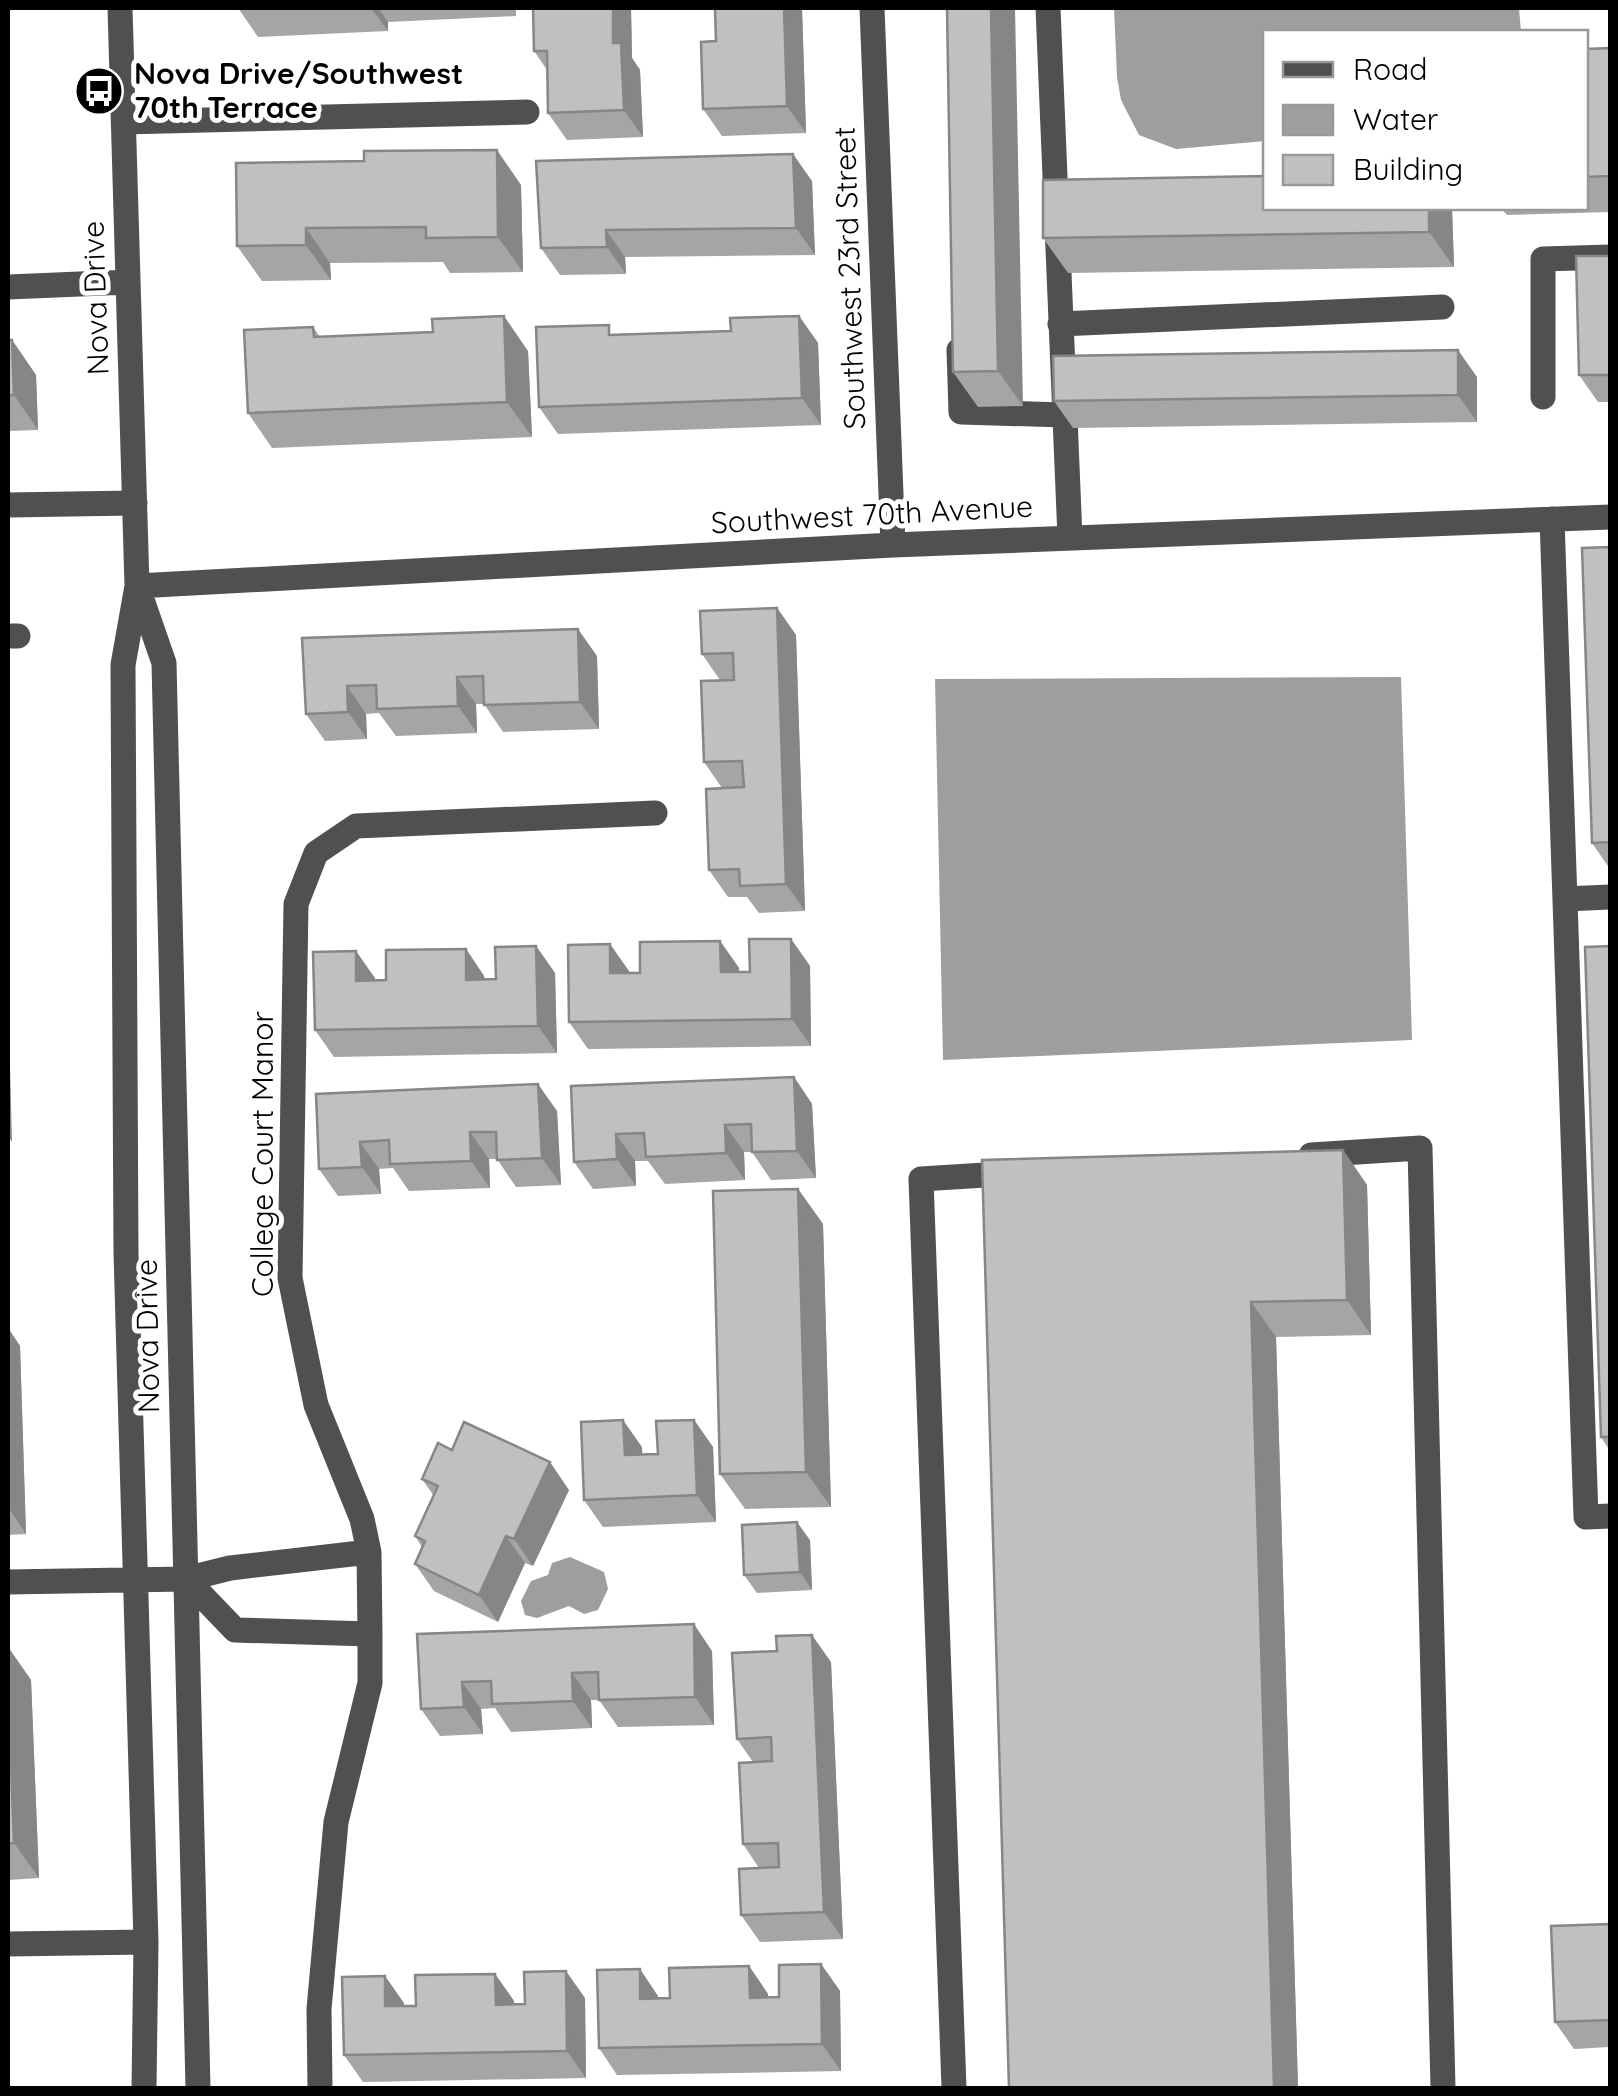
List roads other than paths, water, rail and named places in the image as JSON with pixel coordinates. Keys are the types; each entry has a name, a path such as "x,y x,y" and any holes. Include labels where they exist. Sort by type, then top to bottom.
{"street":[{"name":"Nova Drive","path":"120,8 137,586 123,665 126,1253 146,1942 144,2088"},
{"name":"Southwest 23rd Street","path":"872,8 893,545"},
{"path":"1048,8 1070,538"},
{"path":"124,122 526,112"},
{"path":"1544,396 1543,259 1610,257"},
{"path":"8,287 128,282"},
{"path":"1060,324 1442,307"},
{"path":"959,335 962,412 1064,415"},
{"path":"8,505 135,503"},
{"name":"Southwest 70th Avenue","path":"137,586 893,545 1610,517"},
{"path":"1552,519 1586,1517 1610,1516"},
{"name":"Nova Drive","path":"137,586 164,663 198,2088"},
{"name":"College Court Manor","path":"320,2088 319,2009 336,1822 370,1683 370,1634 368,1552 362,1519 316,1404 290,1278 296,904 316,853 356,826 655,813"},
{"path":"1565,899 1610,897"},
{"path":"1280,1157 1420,1148 1443,2088"},
{"path":"954,2088 921,1179 1041,1172"},
{"path":"8,1582 186,1579 230,1568 368,1552"},
{"path":"186,1579 235,1630 370,1634"},
{"path":"8,1944 146,1942"}],"water":[{"path":"1114,8 1519,8 1521,30 1263,30 1263,141 1176,149 1139,135 1121,100"},
{"path":"1401,677 1412,1040 943,1060 935,679"},
{"path":"570,1557 604,1572 608,1589 598,1610 584,1614 569,1606 537,1618 525,1615 521,1601 531,1581 548,1575 552,1563"}],"place":[{"name":"Nova Drive/Southwest 70th Terrace","path":"99,91"}]}
